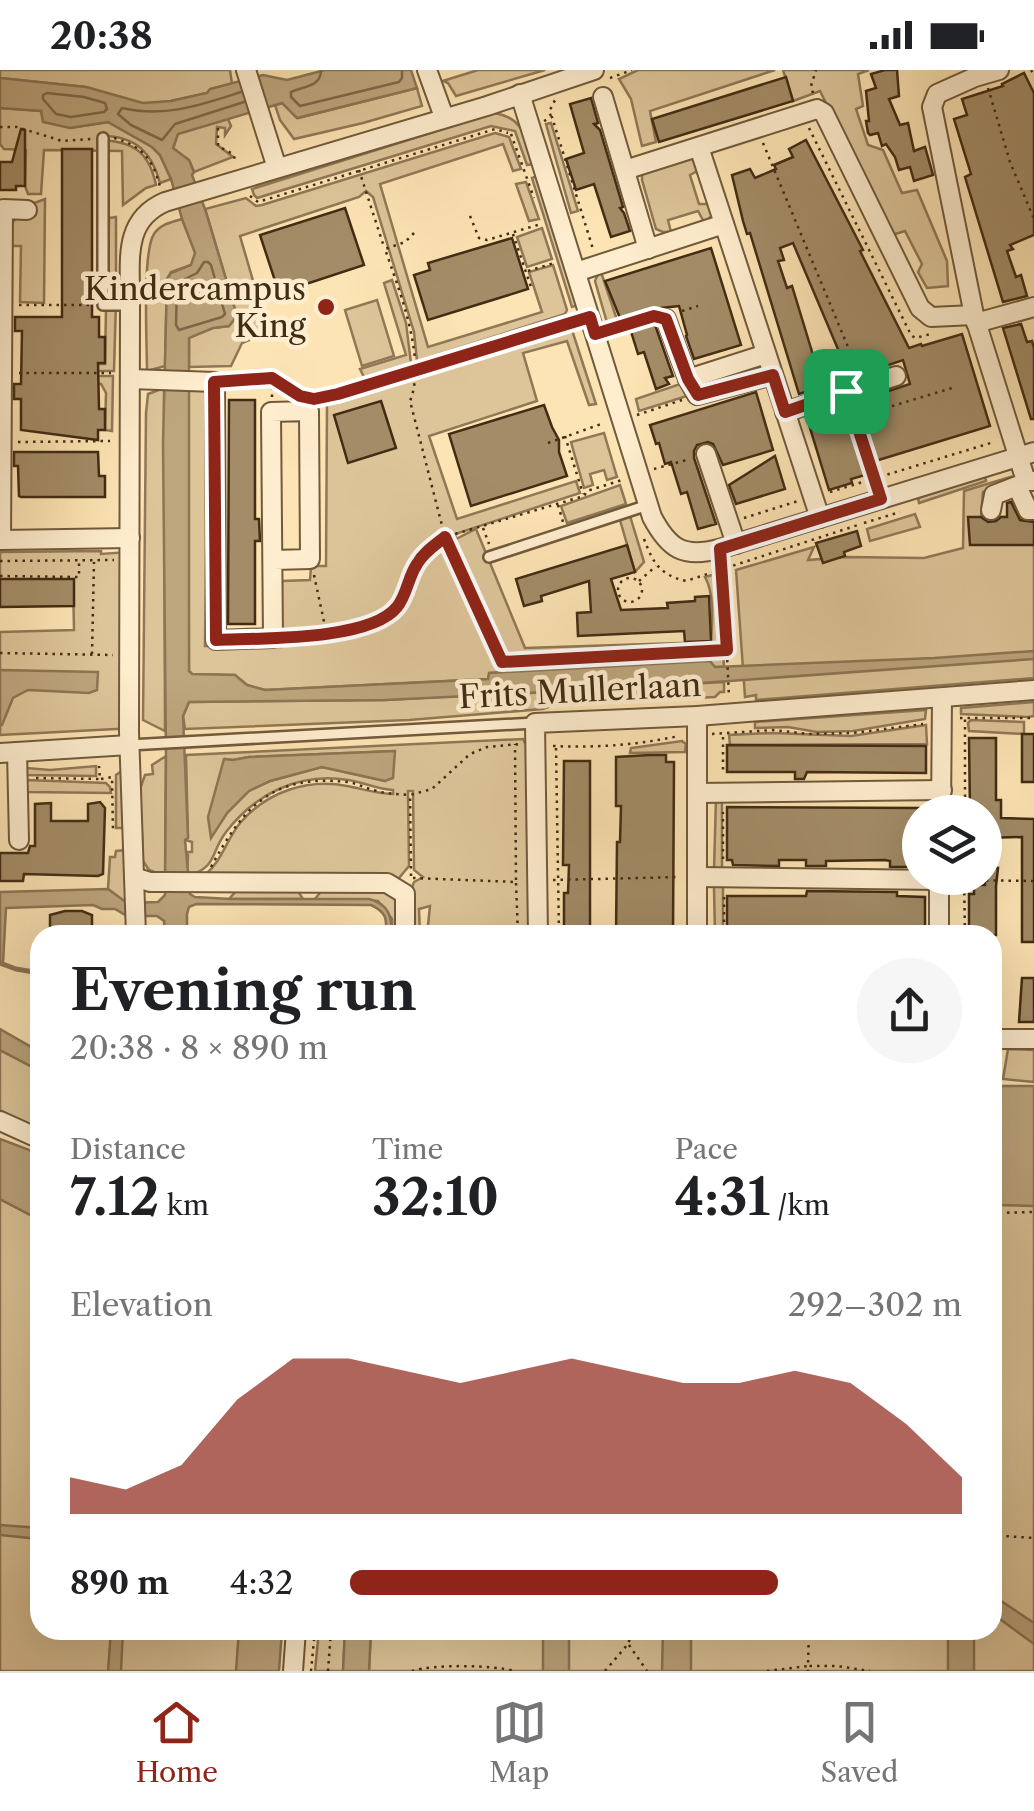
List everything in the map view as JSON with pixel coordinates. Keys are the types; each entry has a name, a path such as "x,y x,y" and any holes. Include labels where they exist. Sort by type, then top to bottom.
{"street":[{"path":"427,70 444,117"},
{"path":"246,72 277,168"},
{"path":"991,72 937,94 932,107 975,319 1013,436 1027,454 1028,510 1034,510"},
{"path":"135,925 129,745 130,305 131,248 139,220 151,208 202,190 520,94 599,83 648,248"},
{"path":"520,94 592,326 614,421 641,507 674,547 704,553 1027,454"},
{"path":"625,170 816,109 824,113 920,308 930,318 975,319 1034,307"},
{"path":"699,147 820,518"},
{"path":"27,210 2,210 0,540 130,538"},
{"path":"576,272 724,224"},
{"path":"666,319 693,387"},
{"path":"693,387 766,354"},
{"path":"693,387 773,375"},
{"path":"785,412 896,376"},
{"path":"131,377 214,382 216,640 273,638 271,412 310,411 310,559 274,560"},
{"path":"706,454 733,545"},
{"path":"991,510 994,495 1026,483"},
{"name":"Frits Mullerlaan","path":"535,723 697,716 1034,690"},
{"path":"942,698 942,795"},
{"path":"697,716 697,925"},
{"path":"535,723 538,925"},
{"path":"19,840 17,777 8,752 129,745"},
{"path":"697,793 942,790"},
{"path":"134,877 150,882 408,886 406,925"},
{"path":"697,877 902,879"},
{"path":"940,895 940,925"},
{"path":"1002,1039 1034,1039"},
{"path":"0,1121 30,1134"},
{"path":"293,1671 295,1640"}],"lane":[{"path":"103,138 102,305 130,305"},
{"path":"491,556 641,507"},
{"name":"Frits Mullerlaan","path":"129,745 535,723"}],"path":[{"path":"599,83 632,70"},
{"path":"816,70 811,86 816,109"},
{"path":"991,72 1010,162 1034,218"},
{"path":"218,128 218,146 233,154 247,193 258,202 495,129 511,134 552,117 598,264"},
{"path":"756,128 855,388 855,417 881,499"},
{"path":"511,134 537,208"},
{"path":"359,170 408,323 415,372 410,401 445,537 502,662 727,650"},
{"path":"470,216 480,238 487,240 542,224"},
{"path":"513,232 532,290"},
{"path":"385,249 405,242 414,233"},
{"path":"526,271 556,263"},
{"path":"2,305 102,305"},
{"path":"314,399 592,326 654,316 666,319 698,306"},
{"path":"2,374 58,372 131,377"},
{"path":"214,382 272,378 300,396"},
{"path":"548,442 614,421 693,387"},
{"path":"855,417 952,388"},
{"path":"565,436 584,496"},
{"path":"729,522 1013,436"},
{"path":"2,442 131,440"},
{"path":"273,638 360,629 386,619 400,604 416,564 445,537 584,496 587,490 706,454"},
{"path":"557,504 566,532"},
{"path":"641,507 645,544 657,565 672,578 686,581 862,524"},
{"path":"483,527 491,556"},
{"path":"310,559 326,633"},
{"path":"92,654 94,560"},
{"path":"0,562 130,560"},
{"path":"0,576 79,577 78,561"},
{"path":"638,581 657,565"},
{"path":"722,568 729,692"},
{"path":"623,581 638,581 640,598 632,602 621,598 619,587 623,581"},
{"path":"0,654 129,656"},
{"path":"964,795 965,717"},
{"path":"193,883 211,867 232,828 254,805 274,792 295,784 350,782 379,792 410,795 432,790 470,754 487,746 596,747 774,730 853,733 965,717 1034,718"},
{"path":"723,734 724,925"},
{"path":"516,744 518,925"},
{"path":"17,777 100,779 99,746"},
{"path":"556,746 558,925"},
{"path":"410,795 408,886 697,877"},
{"path":"1002,880 1034,881"},
{"path":"964,895 964,925"},
{"path":"1002,1213 1034,1212"},
{"path":"1002,1535 1034,1538"},
{"path":"312,1671 314,1640"},
{"path":"328,1671 330,1640"},
{"path":"606,1671 629,1640"},
{"path":"808,1640 808,1668"},
{"path":"628,1644 647,1671"},
{"path":"767,1671 837,1666 870,1671"},
{"path":"412,1671 437,1667 515,1671"}],"shaded area":[{"path":"0,70 230,70 232,84 207,93 143,104 86,87 0,78"},
{"path":"478,70 545,70 456,96 443,81"},
{"path":"638,70 775,70 650,111 656,142 642,146 631,99 619,79"},
{"path":"783,70 869,70 858,74 863,106 856,109 868,145 883,150 902,193 917,190 947,261 948,286 927,288 918,272 922,264 905,231 892,235 820,91 793,101"},
{"path":"417,88 422,106 294,139 275,105 283,103 298,118"},
{"path":"0,108 42,111 70,128 108,122 152,147 171,179 160,183 141,148 125,139 103,136 102,140 123,143 138,151 149,164 156,185 123,205 122,151 44,150 41,194 28,194 26,150 4,149 0,144"},
{"path":"494,113 518,124 533,164 527,165 515,131 491,126 257,198 252,189"},
{"path":"228,119 231,126 225,135 225,128 217,127 216,144 233,157 194,172 189,160 173,149 178,133"},
{"path":"551,123 578,211 571,213 546,124"},
{"path":"495,133 509,137 521,169 513,171 503,144 380,184 428,347 542,312 529,272 553,265 565,314 417,361 414,332 373,197 366,191 359,197 240,236 268,332 242,343 231,366 189,367 189,337 229,326 237,316 205,209 246,198 256,206 262,205"},
{"path":"689,157 697,160 701,169 690,175 699,204 711,204 712,216 704,222 698,211 668,220 671,232 663,232 656,229 642,173"},
{"path":"537,176 578,305 572,307 532,178"},
{"path":"526,182 539,219 529,221 516,184"},
{"path":"45,199 44,303 20,302 21,246 9,246 9,225 18,217 35,215 29,205"},
{"path":"116,217 116,292 108,292 109,218"},
{"path":"182,219 196,253 191,265 171,272 167,279 165,366 147,371 150,244 160,228"},
{"path":"542,228 552,259 527,267 517,237"},
{"path":"600,269 618,323 608,326 595,281"},
{"path":"392,280 406,323 411,363 364,377 360,369 406,355 384,283"},
{"path":"116,300 114,371 94,371 94,364 105,364 106,308 108,302"},
{"path":"377,300 394,356 362,366 345,310"},
{"path":"571,327 596,404 589,405 567,341 523,353 537,401 429,436 457,519 576,481 580,493 455,534 456,539 476,529 525,648 711,642 712,600 705,577 719,573 724,667 714,667 709,661 490,673 488,679 265,690 247,685 235,675 189,671 188,387 204,389 208,398 205,646 281,647 282,581 310,580 311,566 326,566 327,405"},
{"path":"80,376 113,376 112,431 105,430 106,393 101,384 80,383"},
{"path":"683,383 687,396 639,411 636,399"},
{"path":"164,388 165,731 143,720 146,413 148,394"},
{"path":"604,433 617,477 607,480 604,470 590,474 593,485 584,488 571,442"},
{"path":"985,476 986,481 919,503 918,498"},
{"path":"1010,477 1006,484 983,492 981,517 1013,517 1013,498 1034,518 1034,678 756,700 756,695 745,697 736,570 814,547 808,560 924,558 963,548 964,491"},
{"path":"620,485 626,504 567,523 561,506"},
{"path":"915,514 920,527 870,541 867,529"},
{"path":"630,516 644,562 635,572 620,520"},
{"path":"0,552 129,552 135,728 0,735 0,632 74,630 73,580 0,581"},
{"path":"724,682 724,692 715,697 570,699 543,709 409,720 185,729 183,716 189,702 385,700"},
{"path":"1034,702 1034,716 1028,717 961,714 961,708"},
{"path":"926,710 925,719 853,731 755,728 755,722"},
{"path":"971,720 1024,722 1024,734 969,731"},
{"path":"926,725 927,744 730,745 729,735 851,736"},
{"path":"523,739 530,753 530,925 428,925 430,906 419,909 420,925 411,925 411,890 414,882 423,877 414,870 413,791 408,791 409,866 399,878 206,874 241,822 276,795 318,784 393,794 393,790 348,780 312,779 264,797 226,832 209,864 187,877 186,852 192,852 192,842 185,840 186,755","holes":["394,751 385,781 322,767 249,790 211,837 225,759"]},
{"path":"682,741 686,744 685,752 630,753 631,748"},
{"path":"166,756 165,876 149,870 143,861 140,789 145,775 153,774 152,765"},
{"path":"96,766 96,776 26,775 27,768"},
{"path":"123,770 125,828 116,828 116,775"},
{"path":"26,780 106,783 111,793 26,792"},
{"path":"716,798 722,799 722,870 714,870"},
{"path":"126,850 126,903 108,889 110,857 115,857 116,851"},
{"path":"723,886 723,925 715,925 714,887"},
{"path":"296,888 303,899 229,899 238,889"},
{"path":"323,889 384,890 395,898 400,925 392,925 392,919 378,901 315,899"},
{"path":"1008,1049 1034,1050 1034,1082 1003,1079"},
{"path":"0,1050 30,1066 30,1126 0,1110"},
{"path":"1002,1107 1034,1107 1034,1671 369,1671 371,1640 1002,1640"},
{"path":"0,1199 30,1215 30,1640 239,1640 237,1671 0,1671"},
{"path":"318,1640 345,1640 343,1671 315,1671"}],"water":[{"path":"325,70 411,70 417,88 297,118 282,103 178,134 173,148 189,160 194,172 237,316 229,326 189,338 192,674 235,675 247,685 265,690 488,679 489,673 710,661 715,667 1034,651 1034,659 632,688 385,700 189,702 183,716 190,894 231,899 369,899 388,912 391,925 386,925 380,910 371,905 196,904 189,907 187,925 164,925 157,916 127,916 93,905 6,908 0,963 0,892 108,889 127,903 158,902 165,895 163,444 167,279 171,273 191,265 195,253 171,179 152,147 108,122 70,128 43,122 41,111 0,108 0,78 86,87 143,103 207,93 263,75 287,80"},
{"path":"0,670 98,672 97,690 28,690 13,698 0,725"},
{"path":"395,751 393,778 385,781 322,767 270,781 249,791 227,813 211,838 208,817 224,759"},
{"path":"0,1029 30,1046 30,1066 0,1050"},
{"path":"1002,1086 1034,1086 1034,1206 1002,1205"},
{"path":"0,1139 30,1150 30,1215 0,1199"},
{"path":"0,1525 30,1527 30,1538 0,1535"},
{"path":"1002,1602 1034,1623 1034,1644 1002,1621"},
{"path":"110,1640 123,1640 121,1671 108,1671"},
{"path":"238,1640 281,1640 279,1671 236,1671"},
{"path":"345,1640 371,1640 369,1671 343,1671"},
{"path":"543,1640 569,1640 569,1671 543,1671"},
{"path":"663,1640 691,1640 691,1671 662,1671"},
{"path":"948,1640 974,1640 974,1671 948,1671"}],"building":[{"path":"897,70 899,96 889,99 900,125 908,123 914,151 925,147 933,175 914,181 910,167 899,170 878,133 868,133 866,91 876,88 871,74"},
{"path":"1024,73 1034,93 1034,235 1010,245 1013,249 1007,251 1016,277 1021,275 1027,296 1003,302 965,177 971,174 954,119 967,115 962,99 1003,86"},
{"path":"786,77 793,101 659,142 652,119"},
{"path":"591,98 598,123 594,124 600,130 623,207 620,208 630,231 611,237 594,184 576,190 566,159 584,153 570,104"},
{"path":"21,129 25,130 25,186 0,190 0,162 12,162"},
{"path":"806,140 909,348 962,334 990,426 872,462 872,473 829,490 807,418 910,384 903,360 844,380 841,370 846,368 793,243 780,248 784,260 778,261 787,288 792,286 820,378 815,380 817,388 799,394 732,175 750,169 755,178 776,169 774,165 793,157 789,149"},
{"path":"62,149 92,149 92,317 99,317 99,337 105,337 105,363 98,363 99,409 105,409 105,430 98,430 98,440 21,430 21,399 14,399 14,384 21,384 22,331 15,331 15,317 62,317"},
{"path":"345,208 364,265 279,293 260,235"},
{"path":"512,238 528,289 428,320 414,275 430,270 428,263"},
{"path":"711,248 741,345 694,359 679,306 661,308 654,314 654,322 673,376 665,378 669,384 656,389 644,352 638,354 628,322 622,323 605,281"},
{"path":"1021,324 1027,342 1032,341 1034,348 1034,419 1003,328"},
{"path":"756,392 773,450 723,465 713,444 697,445 694,458 716,524 698,529 687,492 681,494 671,462 665,464 650,425"},
{"path":"229,400 255,400 255,519 259,519 260,541 255,541 255,624 228,624"},
{"path":"381,401 396,448 348,463 334,415"},
{"path":"544,405 559,440 567,476 471,506 449,434"},
{"path":"14,452 98,452 99,476 105,476 105,497 21,497"},
{"path":"775,456 785,489 736,504 729,485"},
{"path":"1011,502 1020,520 1034,522 1034,545 970,545 968,517 996,521 1007,517 1007,503"},
{"path":"857,531 861,546 823,563 816,543"},
{"path":"627,545 635,572 611,579 621,610 668,608 667,603 709,596 711,641 685,642 684,631 578,636 577,613 591,612 589,581 541,596 542,601 524,606 516,579"},
{"path":"0,579 74,579 74,606 0,607"},
{"path":"1022,734 1034,734 1034,782 1022,782"},
{"path":"969,738 996,738 996,795 970,795"},
{"path":"727,745 926,746 926,773 807,772 804,779 795,779 795,772 727,772"},
{"path":"666,755 666,762 674,762 673,925 616,925 621,806 616,806 616,757"},
{"path":"564,761 590,761 590,925 564,925 569,865 563,865"},
{"path":"100,802 105,808 103,874 24,874 23,881 0,881 0,853 28,853 30,846 35,846 35,804 51,803 51,821 88,821 88,804"},
{"path":"727,807 902,808 902,867 890,867 890,861 885,860 826,861 826,866 806,866 806,860 779,860 779,866 733,865 732,860 727,860"},
{"path":"1002,818 1034,819 1034,942 1022,942 1022,837 1002,838"},
{"path":"807,891 897,892 897,896 925,897 925,925 727,925 727,896 806,896"},
{"path":"969,895 996,895 996,925 969,925"},
{"path":"82,911 92,915 92,925 50,925 50,915"},
{"path":"1022,978 1034,978 1034,1022 1019,1022"}],"waterway":[{"path":"0,963 30,971"}],"place":[{"name":"Kindercampus King","path":"326,307"}],"route":[{"path":"654,316 666,319 688,379 698,395 773,375 785,412 846,391 881,499 720,549 727,650 502,662 445,537 416,564 400,604 386,619 360,629 216,640 214,382 272,378 300,396 314,399 590,317 595,334 654,316"}]}
